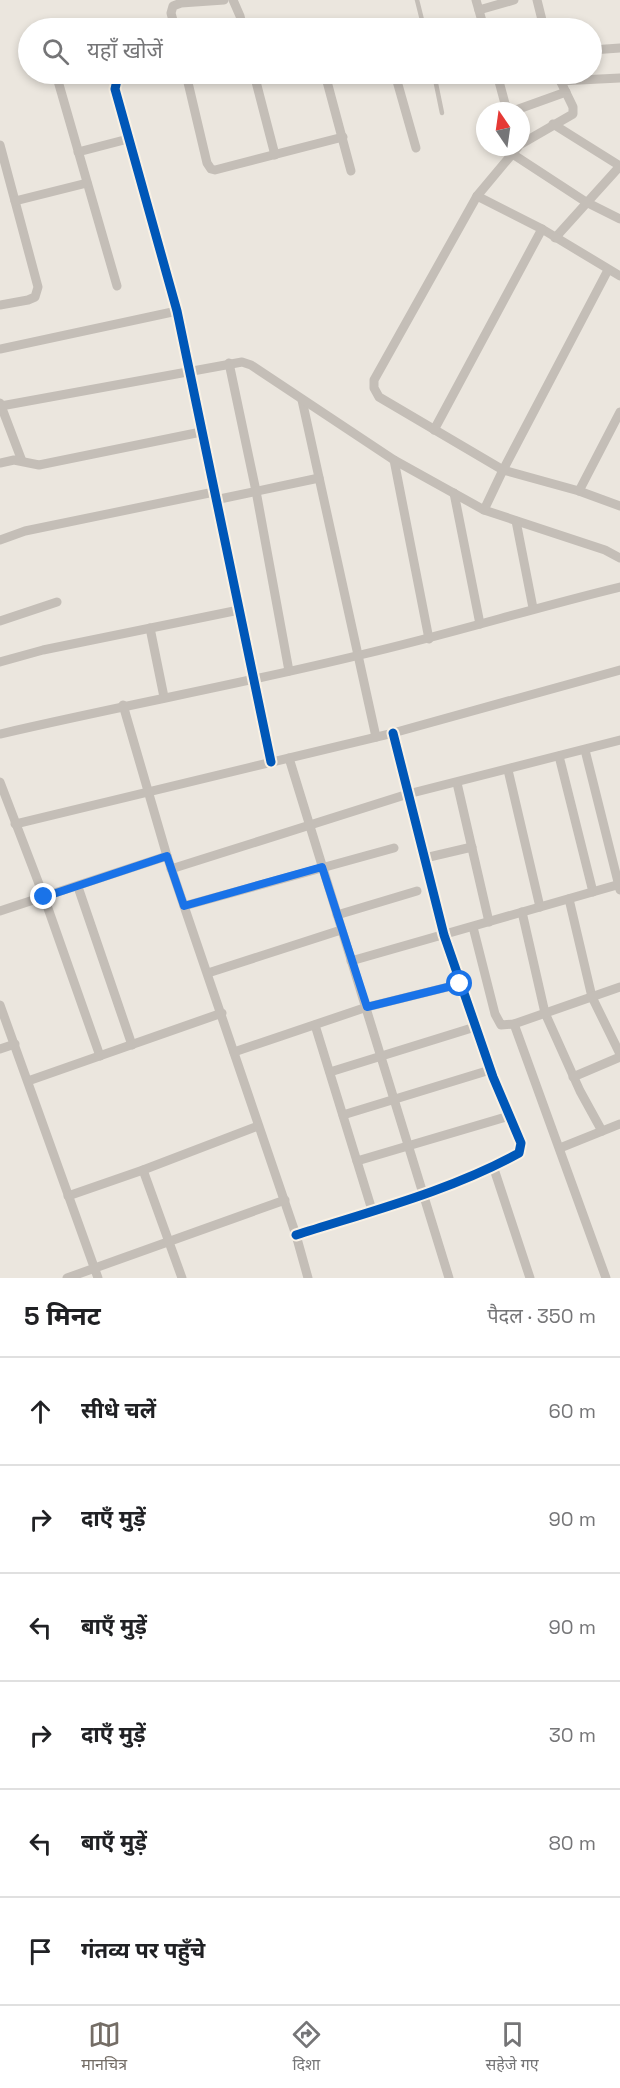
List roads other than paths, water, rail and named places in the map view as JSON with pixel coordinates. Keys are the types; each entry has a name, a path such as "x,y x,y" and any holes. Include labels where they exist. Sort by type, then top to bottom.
{"street":[{"path":"172,18 173,6 181,3 224,0"},
{"path":"233,0 240,18"},
{"path":"478,5 514,0"},
{"path":"537,0 542,18"},
{"path":"602,49 620,48"},
{"path":"602,78 620,78"},
{"path":"59,84 117,286"},
{"path":"115,84 191,371 214,496 271,762"},
{"path":"188,84 207,163 211,169 215,170 343,137"},
{"path":"257,84 275,155"},
{"path":"328,84 351,171"},
{"path":"398,84 416,148"},
{"path":"500,84 505,102"},
{"path":"530,138 573,114 573,107 562,84"},
{"path":"530,105 566,92"},
{"path":"553,124 620,166 555,238"},
{"path":"78,152 128,139"},
{"path":"0,145 38,286 38,292 28,300 0,304"},
{"path":"509,156 477,195 374,380 374,388 380,397 503,470 579,491 620,506"},
{"path":"522,156 586,202 620,219"},
{"path":"15,201 87,183"},
{"path":"477,195 542,229 620,276"},
{"path":"434,430 542,229"},
{"path":"484,510 608,270"},
{"path":"0,349 177,311"},
{"path":"22,461 0,405 242,362 251,365 394,460 484,510 605,550 620,558"},
{"path":"229,363 256,492 289,671"},
{"path":"302,400 376,737"},
{"path":"579,491 620,412"},
{"path":"0,464 14,460 39,465 201,432"},
{"path":"394,460 429,639"},
{"path":"0,540 25,531 214,496 256,492 319,478"},
{"path":"454,493 480,624"},
{"path":"516,521 533,608"},
{"path":"0,734 429,639 533,608 620,587"},
{"path":"0,621 57,602"},
{"path":"0,662 43,650 239,610"},
{"path":"150,628 164,697"},
{"path":"15,824 376,737 620,670"},
{"path":"123,705 167,856 285,1200 308,1278"},
{"path":"296,1235 424,1194 493,1166 519,1152 521,1148 490,1070 444,935 393,732"},
{"path":"171,868 408,794 620,740"},
{"path":"351,961 620,886 585,750"},
{"path":"559,756 593,892"},
{"path":"289,758 449,1278"},
{"path":"508,770 540,907"},
{"path":"0,782 44,897 100,1056"},
{"path":"457,783 489,922"},
{"path":"425,858 472,847"},
{"path":"184,906 394,848"},
{"path":"0,911 167,856"},
{"path":"78,887 132,1045"},
{"path":"337,915 417,891"},
{"path":"569,899 592,997 620,1055 573,1077"},
{"path":"522,912 545,1013 573,1077 602,1131"},
{"path":"473,927 495,1014 501,1025 514,1024 620,987"},
{"path":"208,973 341,930"},
{"path":"234,1052 367,1007 460,984"},
{"path":"0,1005 96,1273"},
{"path":"28,1081 222,1013"},
{"path":"514,1024 606,1278"},
{"path":"315,1025 372,1210"},
{"path":"330,1072 475,1027"},
{"path":"0,1049 15,1044"},
{"path":"343,1115 490,1070"},
{"path":"357,1161 510,1116"},
{"path":"560,1148 620,1124"},
{"path":"68,1196 258,1126"},
{"path":"493,1166 530,1278"},
{"path":"143,1170 182,1278"},
{"path":"67,1278 96,1273 169,1241 285,1200"}],"lane":[{"path":"417,0 422,18"},
{"path":"436,84 442,113"}]}
